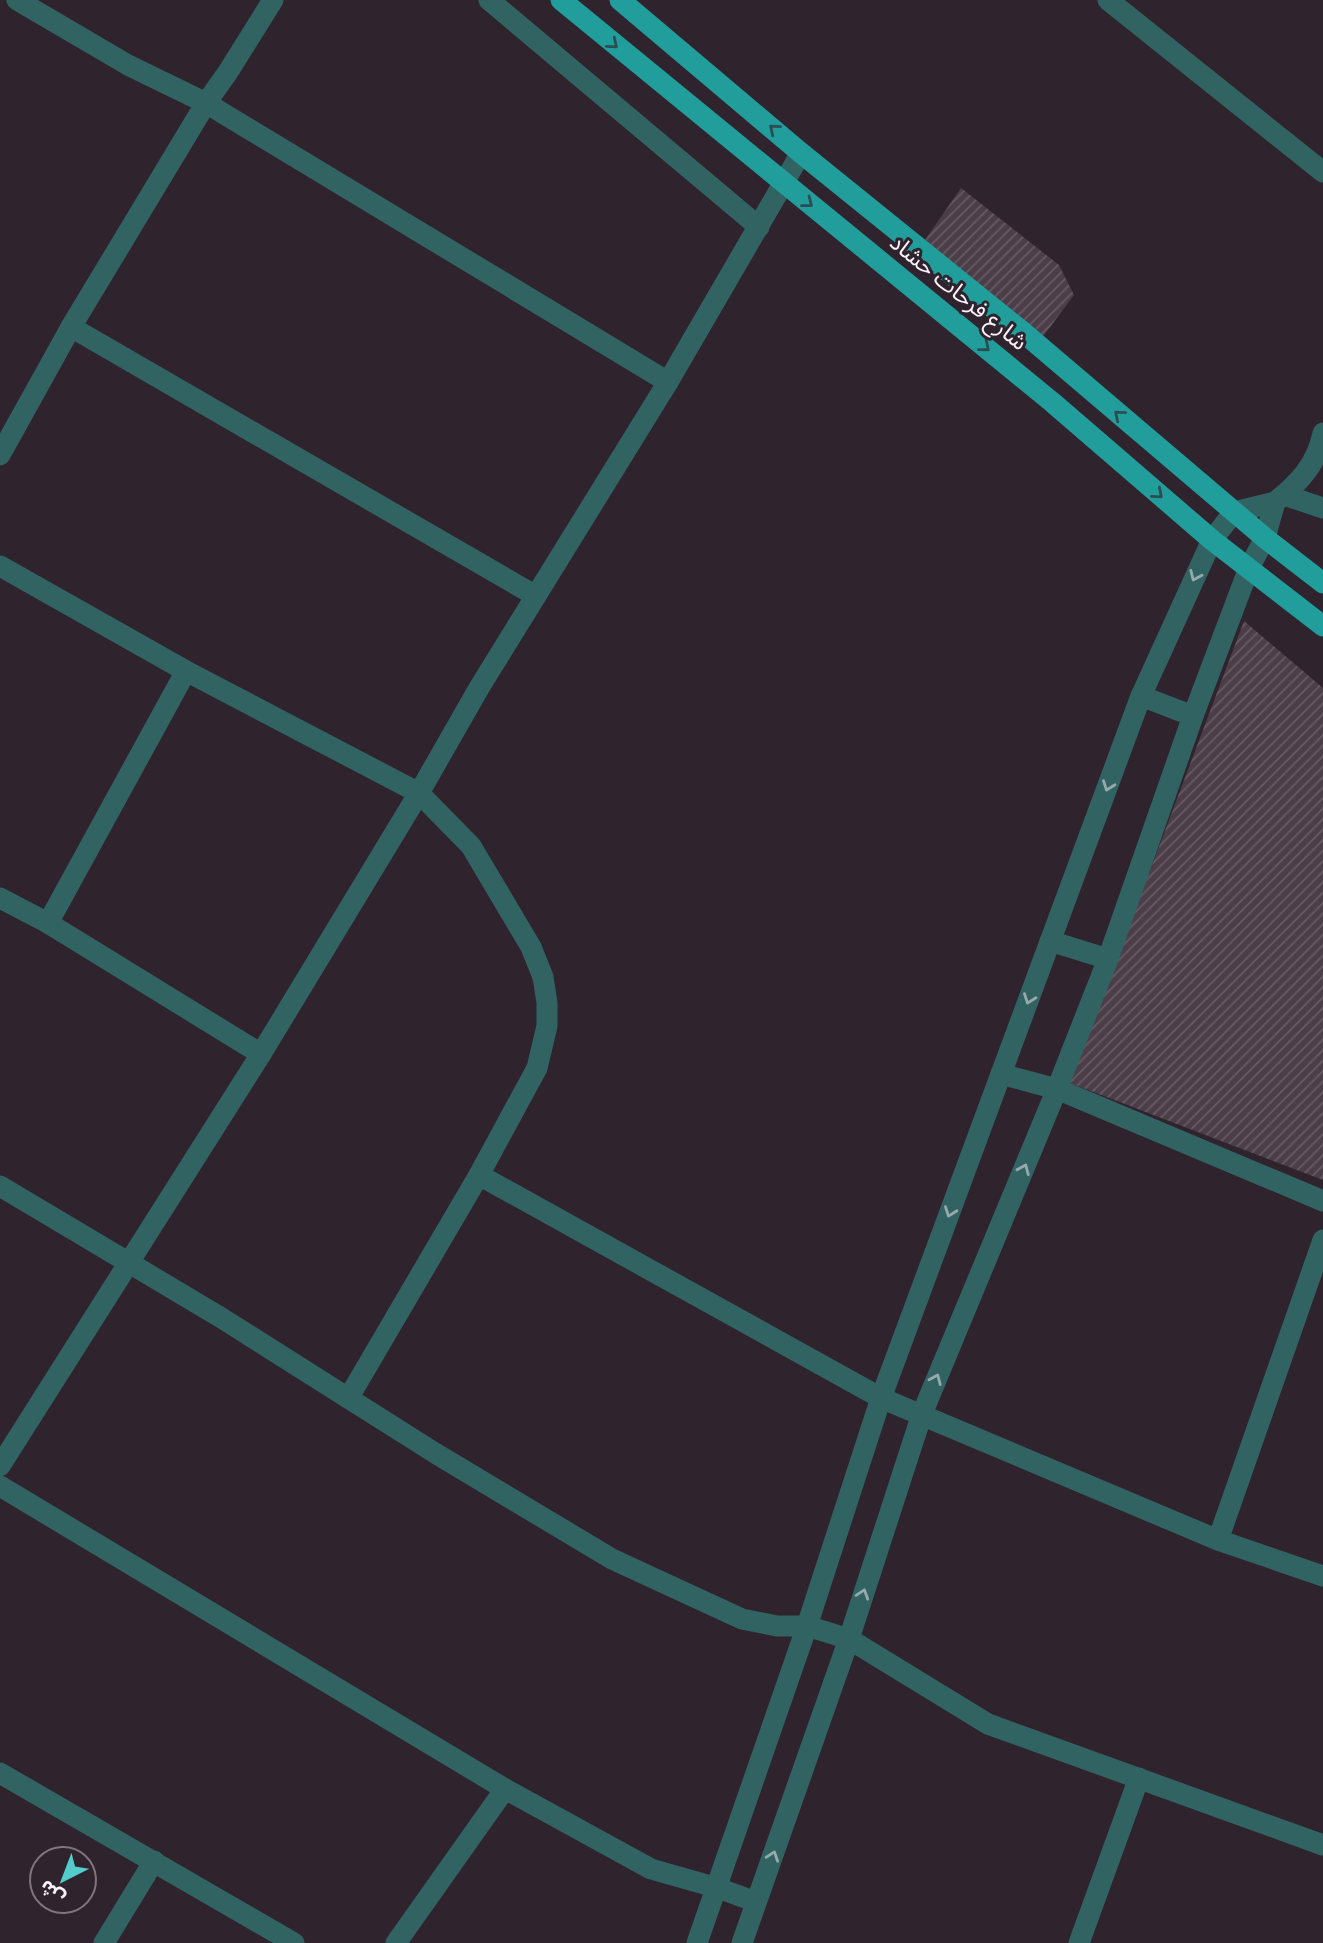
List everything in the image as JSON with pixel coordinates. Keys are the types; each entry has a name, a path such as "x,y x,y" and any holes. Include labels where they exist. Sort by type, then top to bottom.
{"main road":[{"name":"شارع فرحات حشاد","path":"561,0 1052,402 1212,540 1323,626"},
{"name":"شارع فرحات حشاد","path":"620,0 931,256 1265,538 1323,583"},
{"path":"1125,465 1145,437"}],"street":[{"path":"17,0 128,65 206,103 668,382"},
{"path":"0,455 71,327 206,103 273,0"},
{"path":"489,0 759,227"},
{"path":"1108,0 1323,172"},
{"path":"0,1466 261,1054 419,793 479,688 668,382 802,152"},
{"path":"71,327 536,596"},
{"path":"697,1943 807,1626 881,1398 1141,696 1212,540 1234,512 1280,498 1307,474 1320,447 1323,433"},
{"path":"1280,498 1323,508"},
{"path":"741,1943 849,1639 922,1414 1108,959 1193,716 1249,568 1265,538 1280,498"},
{"path":"0,566 186,671 419,793 471,846 531,947 543,977 547,1003 547,1026 537,1068 479,1175 349,1397"},
{"path":"48,923 186,671"},
{"path":"1141,696 1193,716"},
{"path":"0,898 48,923 261,1054"},
{"path":"1050,941 1108,959"},
{"path":"1001,1074 1057,1089 1323,1201"},
{"path":"479,1175 881,1398 1218,1540 1323,1576"},
{"path":"0,1186 612,1559 743,1619 777,1626 807,1626 849,1639 988,1724 1323,1845"},
{"path":"1218,1540 1323,1240"},
{"path":"0,1486 505,1788 651,1869 756,1902"},
{"path":"0,1773 294,1943"},
{"path":"1079,1943 1139,1778"},
{"path":"396,1943 505,1788"},
{"path":"104,1943 153,1861"}],"building":[{"path":"961,188 1059,265 1074,295 1042,338 925,240"},
{"path":"1244,621 1323,688 1323,1180 1070,1083"}]}
